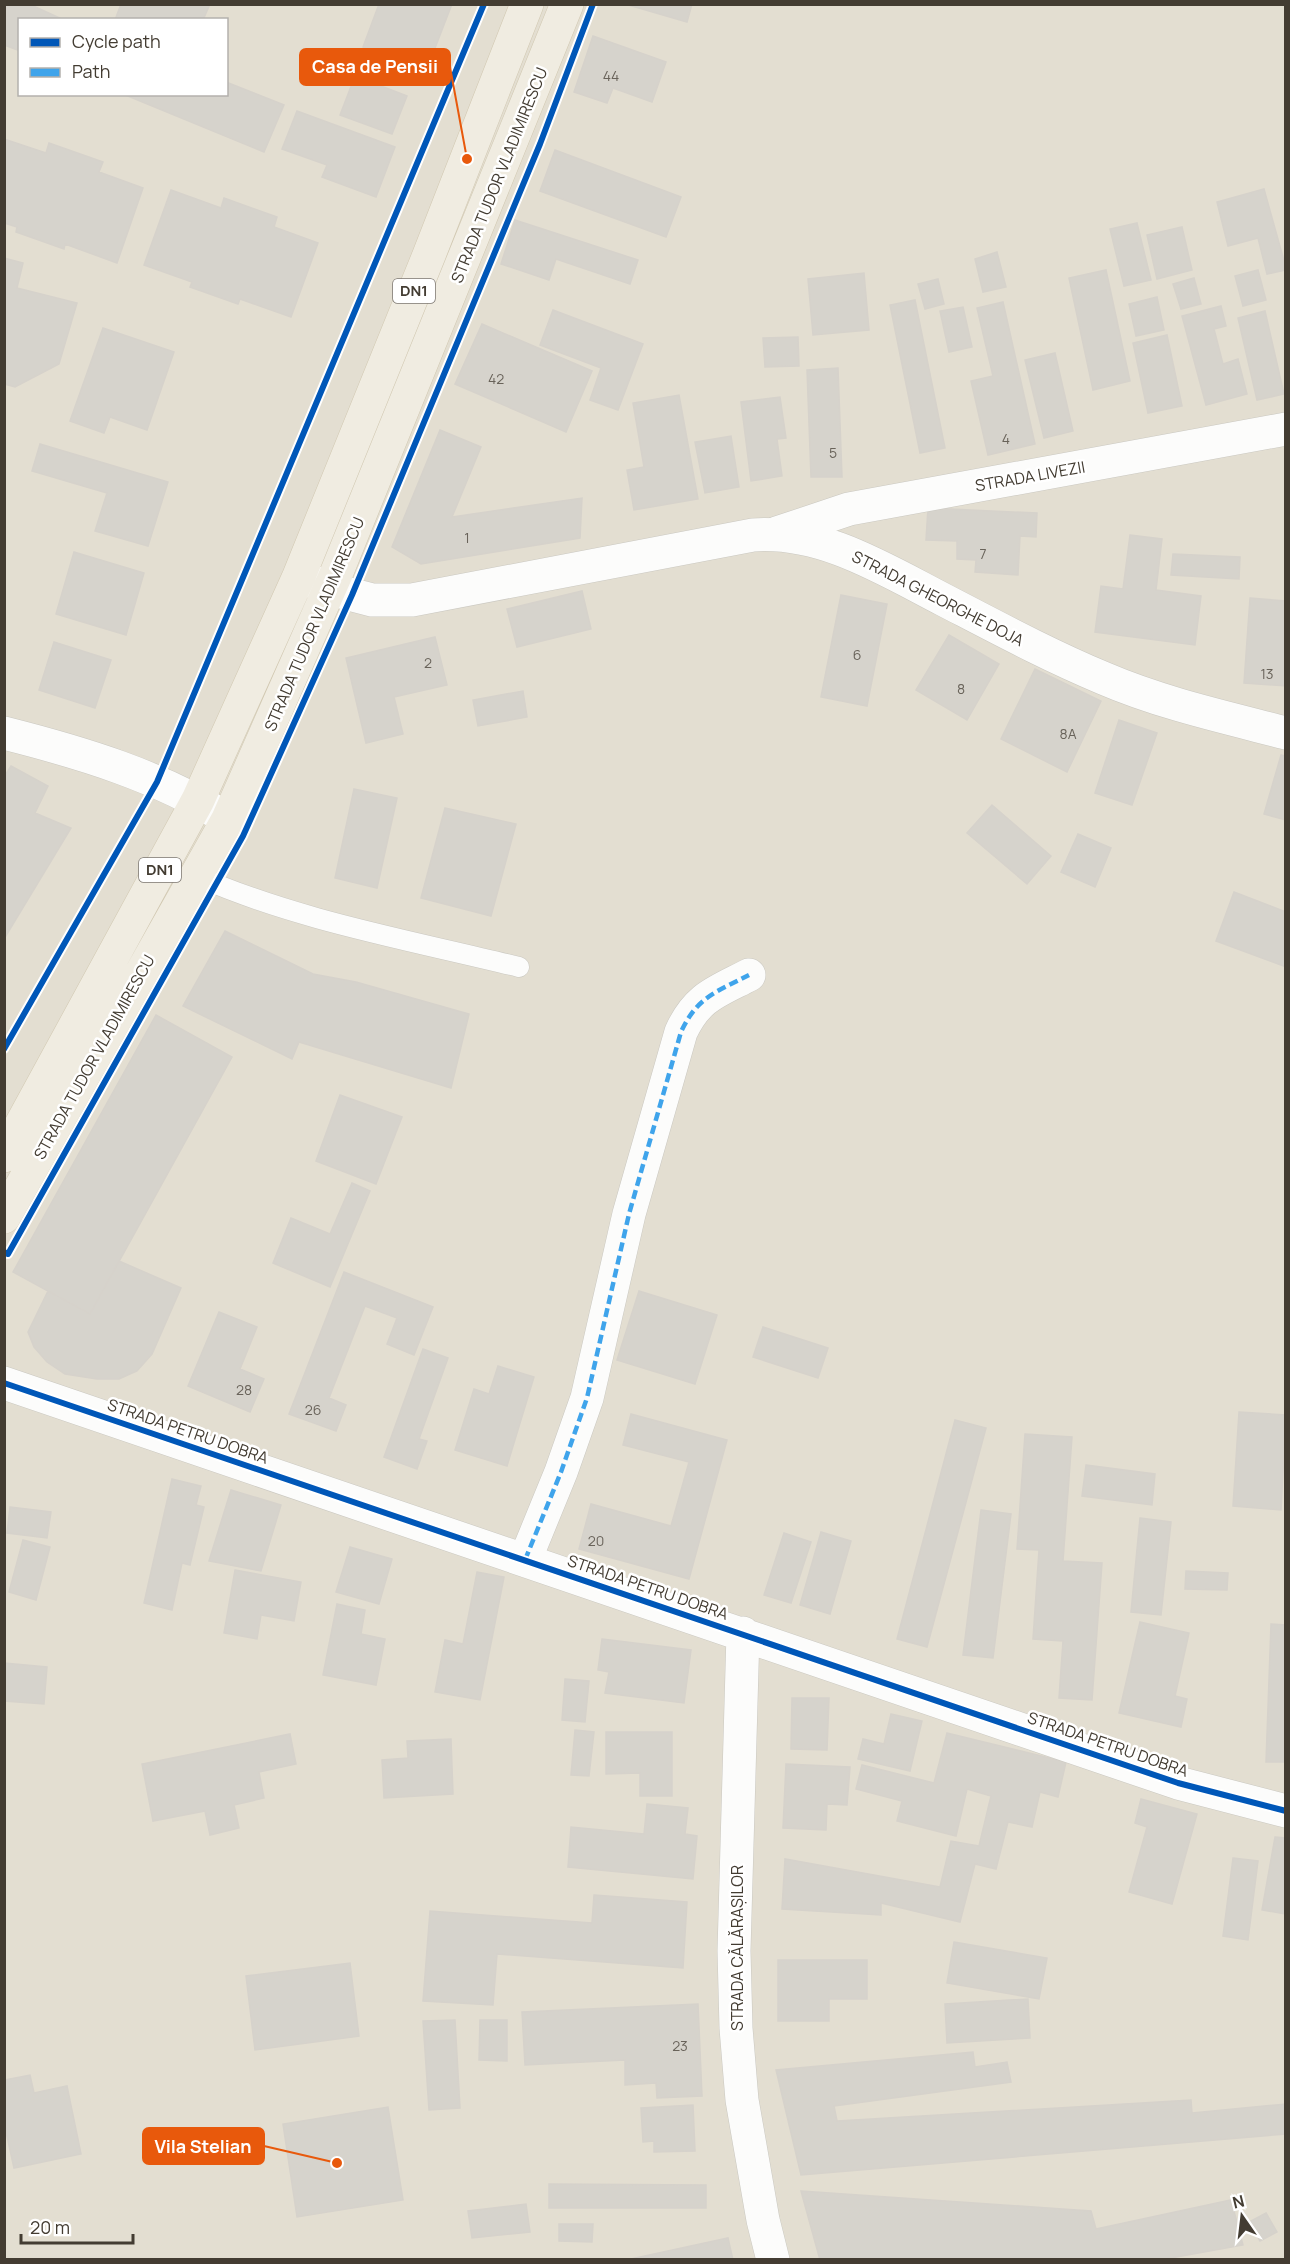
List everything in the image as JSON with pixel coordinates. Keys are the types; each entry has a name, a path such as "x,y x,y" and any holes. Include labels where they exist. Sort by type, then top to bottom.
{"main road":[{"name":"STRADA TUDOR VLADIMIRESCU","path":"4,1156 198,800 299,576 433,245 527,4"},
{"name":"STRADA TUDOR VLADIMIRESCU","path":"4,1216 228,819 330,589 567,4"}],"street":[{"name":"STRADA LIVEZII","path":"777,533 849,510 1286,429"},
{"name":"STRADA GHEORGHE DOJA","path":"299,576 330,589 372,600 412,600 753,535 777,533 824,544 865,559 1045,652 1105,679 1167,701 1286,733"},
{"path":"4,733 96,758 138,773 198,800 228,819"},
{"path":"525,1560 561,1472 587,1398 629,1214 681,1032 690,1012 711,994 749,975"},
{"name":"STRADA PETRU DOBRA","path":"4,1383 1178,1783 1286,1811"},
{"name":"STRADA CĂLĂRAȘILOR","path":"743,1633 734,1952 736,2028 742,2100 772,2259"}],"lane":[{"path":"196,876 301,914 519,967"}],"shaded area":[{"path":"5,5 1285,5 1285,2259 5,2259"}],"building":[{"path":"4,4 29,4 60,18 18,18 18,50 4,45"},
{"path":"121,4 210,4 204,18 116,18"},
{"path":"379,4 452,4 430,61 405,52 402,61 363,47"},
{"path":"625,4 692,4 687,22"},
{"path":"593,36 666,62 652,102 613,88 607,103 574,92"},
{"path":"355,76 407,96 392,134 340,115"},
{"path":"228,83 284,105 264,152 128,96 228,96"},
{"path":"297,111 395,147 376,197 322,177 327,165 282,149"},
{"path":"4,139 46,153 49,143 103,162 99,172 143,188 117,263 65,244 64,249 16,232 17,227 4,223"},
{"path":"555,150 681,197 666,237 540,191"},
{"path":"1264,189 1286,268 1286,270 1267,274 1258,238 1228,246 1217,202"},
{"path":"171,190 221,208 224,198 277,217 274,227 318,243 291,317 240,299 238,304 190,287 192,282 144,265"},
{"path":"515,220 638,260 630,284 556,259 549,280 501,264"},
{"path":"1137,223 1151,280 1124,286 1110,229"},
{"path":"1182,227 1192,270 1157,279 1147,235"},
{"path":"997,252 1006,287 983,292 975,259"},
{"path":"4,258 23,263 17,288 77,303 59,364 15,387 4,384"},
{"path":"1106,270 1130,381 1093,390 1069,278"},
{"path":"1258,270 1266,300 1243,306 1235,276"},
{"path":"864,273 869,330 813,335 808,279"},
{"path":"1194,278 1201,304 1181,309 1173,284"},
{"path":"938,279 944,304 925,309 918,284"},
{"path":"1157,297 1164,330 1136,336 1129,304"},
{"path":"915,300 945,448 920,453 890,305"},
{"path":"1003,302 1035,444 988,455 971,381 993,376 977,308"},
{"path":"1221,306 1226,326 1214,329 1223,364 1238,359 1247,394 1206,405 1182,316"},
{"path":"963,307 972,347 949,352 940,311"},
{"path":"553,310 643,344 618,410 590,400 601,368 540,345"},
{"path":"1265,311 1284,394 1257,400 1238,318"},
{"path":"482,324 592,371 566,432 455,384"},
{"path":"103,328 174,352 147,430 110,417 104,433 70,421"},
{"path":"1167,335 1182,406 1148,413 1133,343"},
{"path":"798,337 799,366 765,367 763,338"},
{"path":"1055,353 1073,431 1044,438 1025,360"},
{"path":"838,368 842,477 811,477 807,370"},
{"path":"679,395 698,499 634,510 627,470 644,467 633,403"},
{"path":"780,397 786,438 777,439 782,476 751,481 741,402"},
{"path":"440,430 481,447 452,517 582,498 580,538 421,564 392,547"},
{"path":"731,436 739,487 705,493 695,442"},
{"path":"40,444 168,482 148,546 95,531 107,493 32,471"},
{"path":"928,508 1037,513 1036,537 1020,536 1018,575 975,572 976,560 957,559 957,541 926,540"},
{"path":"1130,535 1162,539 1156,590 1201,596 1195,645 1095,632 1101,586 1123,589"},
{"path":"74,552 144,573 126,635 56,614"},
{"path":"1173,554 1240,557 1239,579 1171,575"},
{"path":"582,591 591,629 517,647 507,609"},
{"path":"841,595 887,604 867,706 821,697"},
{"path":"1250,598 1286,601 1286,686 1244,683"},
{"path":"949,635 999,664 967,720 916,690"},
{"path":"435,637 447,685 394,697 403,734 366,743 346,658"},
{"path":"54,642 111,660 95,708 39,690"},
{"path":"1035,669 1101,701 1067,772 1001,739"},
{"path":"523,691 527,717 478,726 473,700"},
{"path":"1119,720 1157,733 1132,805 1095,793"},
{"path":"1281,755 1286,756 1286,820 1264,814"},
{"path":"11,766 48,786 35,813 71,828 4,939 4,777"},
{"path":"354,789 397,798 377,888 335,878"},
{"path":"992,805 1051,856 1027,884 967,833"},
{"path":"445,808 516,824 491,916 421,898"},
{"path":"1078,834 1111,848 1095,887 1061,872"},
{"path":"1234,892 1286,912 1286,967 1216,941"},
{"path":"225,931 313,974 356,982 469,1014 451,1088 299,1042 292,1059 183,1006"},
{"path":"156,1015 232,1057 90,1314 13,1272"},
{"path":"340,1095 402,1117 376,1184 316,1161"},
{"path":"352,1183 370,1191 330,1287 273,1263 291,1218 330,1234"},
{"path":"119,1261 181,1288 152,1354 137,1371 119,1379 97,1379 65,1374 47,1362 34,1347 28,1332 48,1291 90,1314"},
{"path":"344,1272 433,1307 414,1355 387,1344 397,1318 365,1306 329,1398 346,1405 336,1431 289,1414"},
{"path":"639,1291 717,1315 695,1384 617,1360"},
{"path":"219,1312 257,1327 240,1369 264,1379 250,1412 188,1386"},
{"path":"763,1327 828,1348 818,1378 753,1357"},
{"path":"423,1349 448,1358 419,1439 427,1441 417,1469 384,1457"},
{"path":"498,1366 534,1377 507,1466 455,1450 474,1389 489,1394"},
{"path":"1239,1412 1286,1415 1281,1510 1233,1506"},
{"path":"631,1414 727,1440 689,1579 579,1549 591,1504 671,1526 689,1462 623,1445"},
{"path":"955,1420 986,1428 927,1647 897,1639"},
{"path":"1025,1434 1072,1437 1063,1561 1102,1563 1092,1700 1059,1698 1063,1641 1033,1639 1039,1550 1017,1549"},
{"path":"1086,1465 1155,1474 1152,1505 1082,1496"},
{"path":"172,1479 201,1486 196,1505 204,1507 190,1565 182,1563 172,1610 144,1603"},
{"path":"231,1490 281,1505 261,1571 209,1561"},
{"path":"10,1507 51,1512 47,1538 7,1533"},
{"path":"981,1510 1011,1514 993,1658 963,1655"},
{"path":"1140,1518 1171,1522 1161,1615 1131,1612"},
{"path":"821,1532 851,1541 830,1614 800,1605"},
{"path":"784,1533 811,1542 791,1603 764,1595"},
{"path":"23,1540 50,1547 36,1600 9,1592"},
{"path":"350,1547 392,1559 379,1604 336,1592"},
{"path":"235,1570 301,1582 294,1621 261,1615 257,1639 224,1633"},
{"path":"1186,1571 1228,1573 1227,1590 1185,1589"},
{"path":"477,1572 504,1577 480,1700 435,1692 445,1640 463,1644"},
{"path":"337,1604 365,1610 361,1634 385,1639 376,1685 323,1675"},
{"path":"1140,1622 1189,1633 1175,1696 1187,1699 1181,1727 1119,1713"},
{"path":"1271,1624 1286,1625 1286,1762 1266,1762"},
{"path":"602,1639 691,1650 684,1703 605,1693 609,1672 598,1670"},
{"path":"4,1663 47,1667 44,1704 4,1701"},
{"path":"565,1679 589,1681 585,1722 562,1720"},
{"path":"792,1698 829,1698 827,1750 791,1749"},
{"path":"891,1714 922,1721 910,1771 858,1759 863,1739 884,1744"},
{"path":"575,1730 594,1732 589,1776 571,1775"},
{"path":"606,1732 672,1732 672,1796 640,1796 640,1773 606,1774"},
{"path":"947,1733 1066,1762 1058,1797 1040,1792 1032,1827 1008,1822 996,1869 975,1864 960,1922 881,1903 881,1915 782,1909 785,1859 940,1887 951,1841 979,1846 991,1796 967,1789 956,1836 897,1821 902,1801 856,1789 862,1765 934,1783"},
{"path":"290,1734 296,1764 259,1772 264,1798 234,1805 239,1828 210,1835 205,1811 153,1821 142,1764"},
{"path":"451,1739 453,1794 384,1798 382,1760 408,1758 407,1741"},
{"path":"786,1764 850,1767 847,1805 827,1804 826,1830 783,1828"},
{"path":"1141,1799 1197,1814 1172,1904 1129,1892 1147,1827 1135,1823"},
{"path":"647,1804 688,1808 685,1834 697,1836 693,1879 568,1867 571,1827 644,1834"},
{"path":"1275,1837 1286,1838 1286,1914 1262,1910"},
{"path":"1233,1858 1258,1861 1248,1940 1223,1936"},
{"path":"594,1895 687,1902 683,1968 497,1954 493,2005 423,2001 430,1911 592,1923"},
{"path":"954,1942 1047,1958 1039,1999 947,1983"},
{"path":"778,1960 867,1960 867,1999 829,1999 829,2021 778,2021"},
{"path":"350,1963 359,2036 255,2050 246,1976"},
{"path":"1028,1999 1030,2038 947,2043 945,2004"},
{"path":"698,2004 702,2096 657,2098 656,2083 625,2085 625,2060 525,2065 522,2012"},
{"path":"455,2020 460,2108 429,2110 423,2021"},
{"path":"480,2020 507,2020 507,2061 479,2060"},
{"path":"973,2052 975,2067 1007,2062 1011,2082 834,2106 837,2121 1191,2100 1192,2113 1286,2104 1286,2134 801,2175 776,2070"},
{"path":"30,2075 34,2093 67,2086 81,2154 14,2168 4,2123 4,2080"},
{"path":"693,2105 695,2151 654,2152 654,2141 643,2142 641,2108"},
{"path":"388,2107 403,2200 297,2217 283,2124"},
{"path":"549,2184 706,2185 706,2208 549,2208"},
{"path":"801,2191 1091,2211 1096,2229 1231,2200 1243,2245 1160,2260 820,2260"},
{"path":"526,2204 530,2232 472,2238 468,2211"},
{"path":"1266,2213 1277,2232 1260,2241 1249,2222"},
{"path":"559,2224 593,2224 592,2242 559,2241"},
{"path":"728,2238 733,2260 631,2259"}],"marked path":[{"path":"525,1560 561,1472 587,1398 629,1214 681,1032 687,1020 701,1003 717,991 749,975"}],"cycle path":[{"path":"4,1049 157,782 484,4"},
{"path":"4,1252 8,1254 243,836 352,595 540,144 593,4"},
{"path":"4,1383 1178,1783 1286,1811"}],"place":[{"name":"Casa de Pensii","path":"467,159"},
{"name":"Vila Stelian","path":"337,2163"}]}
